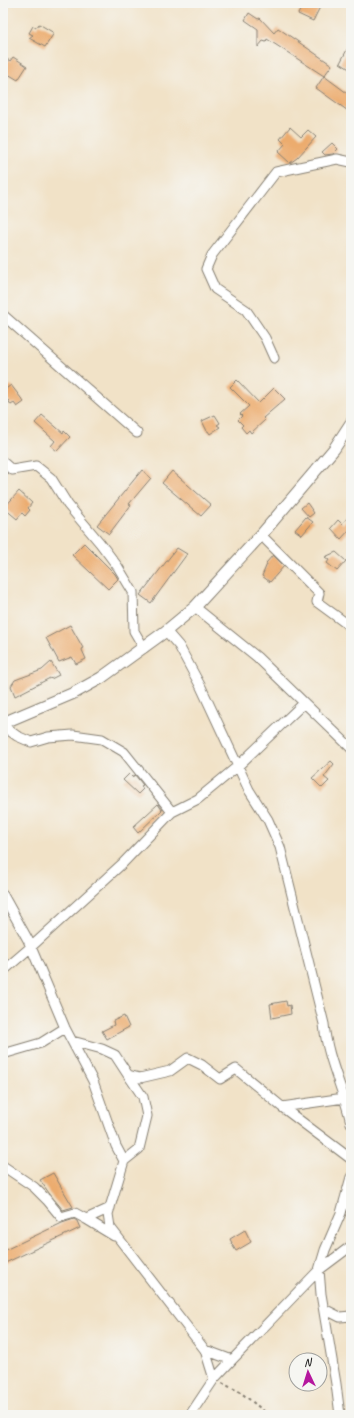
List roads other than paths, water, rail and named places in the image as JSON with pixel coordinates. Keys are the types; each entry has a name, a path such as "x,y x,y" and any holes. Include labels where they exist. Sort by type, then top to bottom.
{"street":[{"path":"274,358 265,338 246,310 215,289 206,268 212,255 276,172 337,159 351,162"},
{"path":"3,315 137,433"},
{"path":"3,723 74,693 101,678 144,648 195,607 261,535 334,449 351,423"},
{"path":"3,462 12,470 36,466 51,478 68,504 118,567 134,592 134,631 144,648"},
{"path":"261,535 319,593 317,602 351,627"},
{"path":"195,607 257,657 351,748"},
{"path":"166,631 179,646 194,674 249,790 268,820 280,847 324,1024 325,1039 351,1123"},
{"path":"3,971 123,863 172,812 198,799 238,766 304,703"},
{"path":"3,726 17,736 31,742 48,737 73,735 102,739 124,752 172,812"},
{"path":"3,895 31,947 64,1028 93,1081 116,1146 124,1161"},
{"path":"3,1054 41,1043 64,1028"},
{"path":"72,1041 102,1049 115,1055 143,1097 147,1116 139,1149 124,1161 108,1214 110,1227 205,1350 214,1380"},
{"path":"128,1074 140,1078 170,1071 188,1058 202,1065 220,1079 236,1069 282,1107 351,1159"},
{"path":"282,1107 344,1098"},
{"path":"3,1166 34,1187 61,1217 75,1213 119,1238"},
{"path":"340,1415 321,1294 319,1270 325,1250 341,1213 351,1177"},
{"path":"86,1219 110,1208"},
{"path":"190,1415 214,1380 232,1360 319,1270 351,1246"},
{"path":"304,1287 321,1294"},
{"path":"324,1310 340,1317 351,1316"},
{"path":"205,1350 232,1360"}]}
